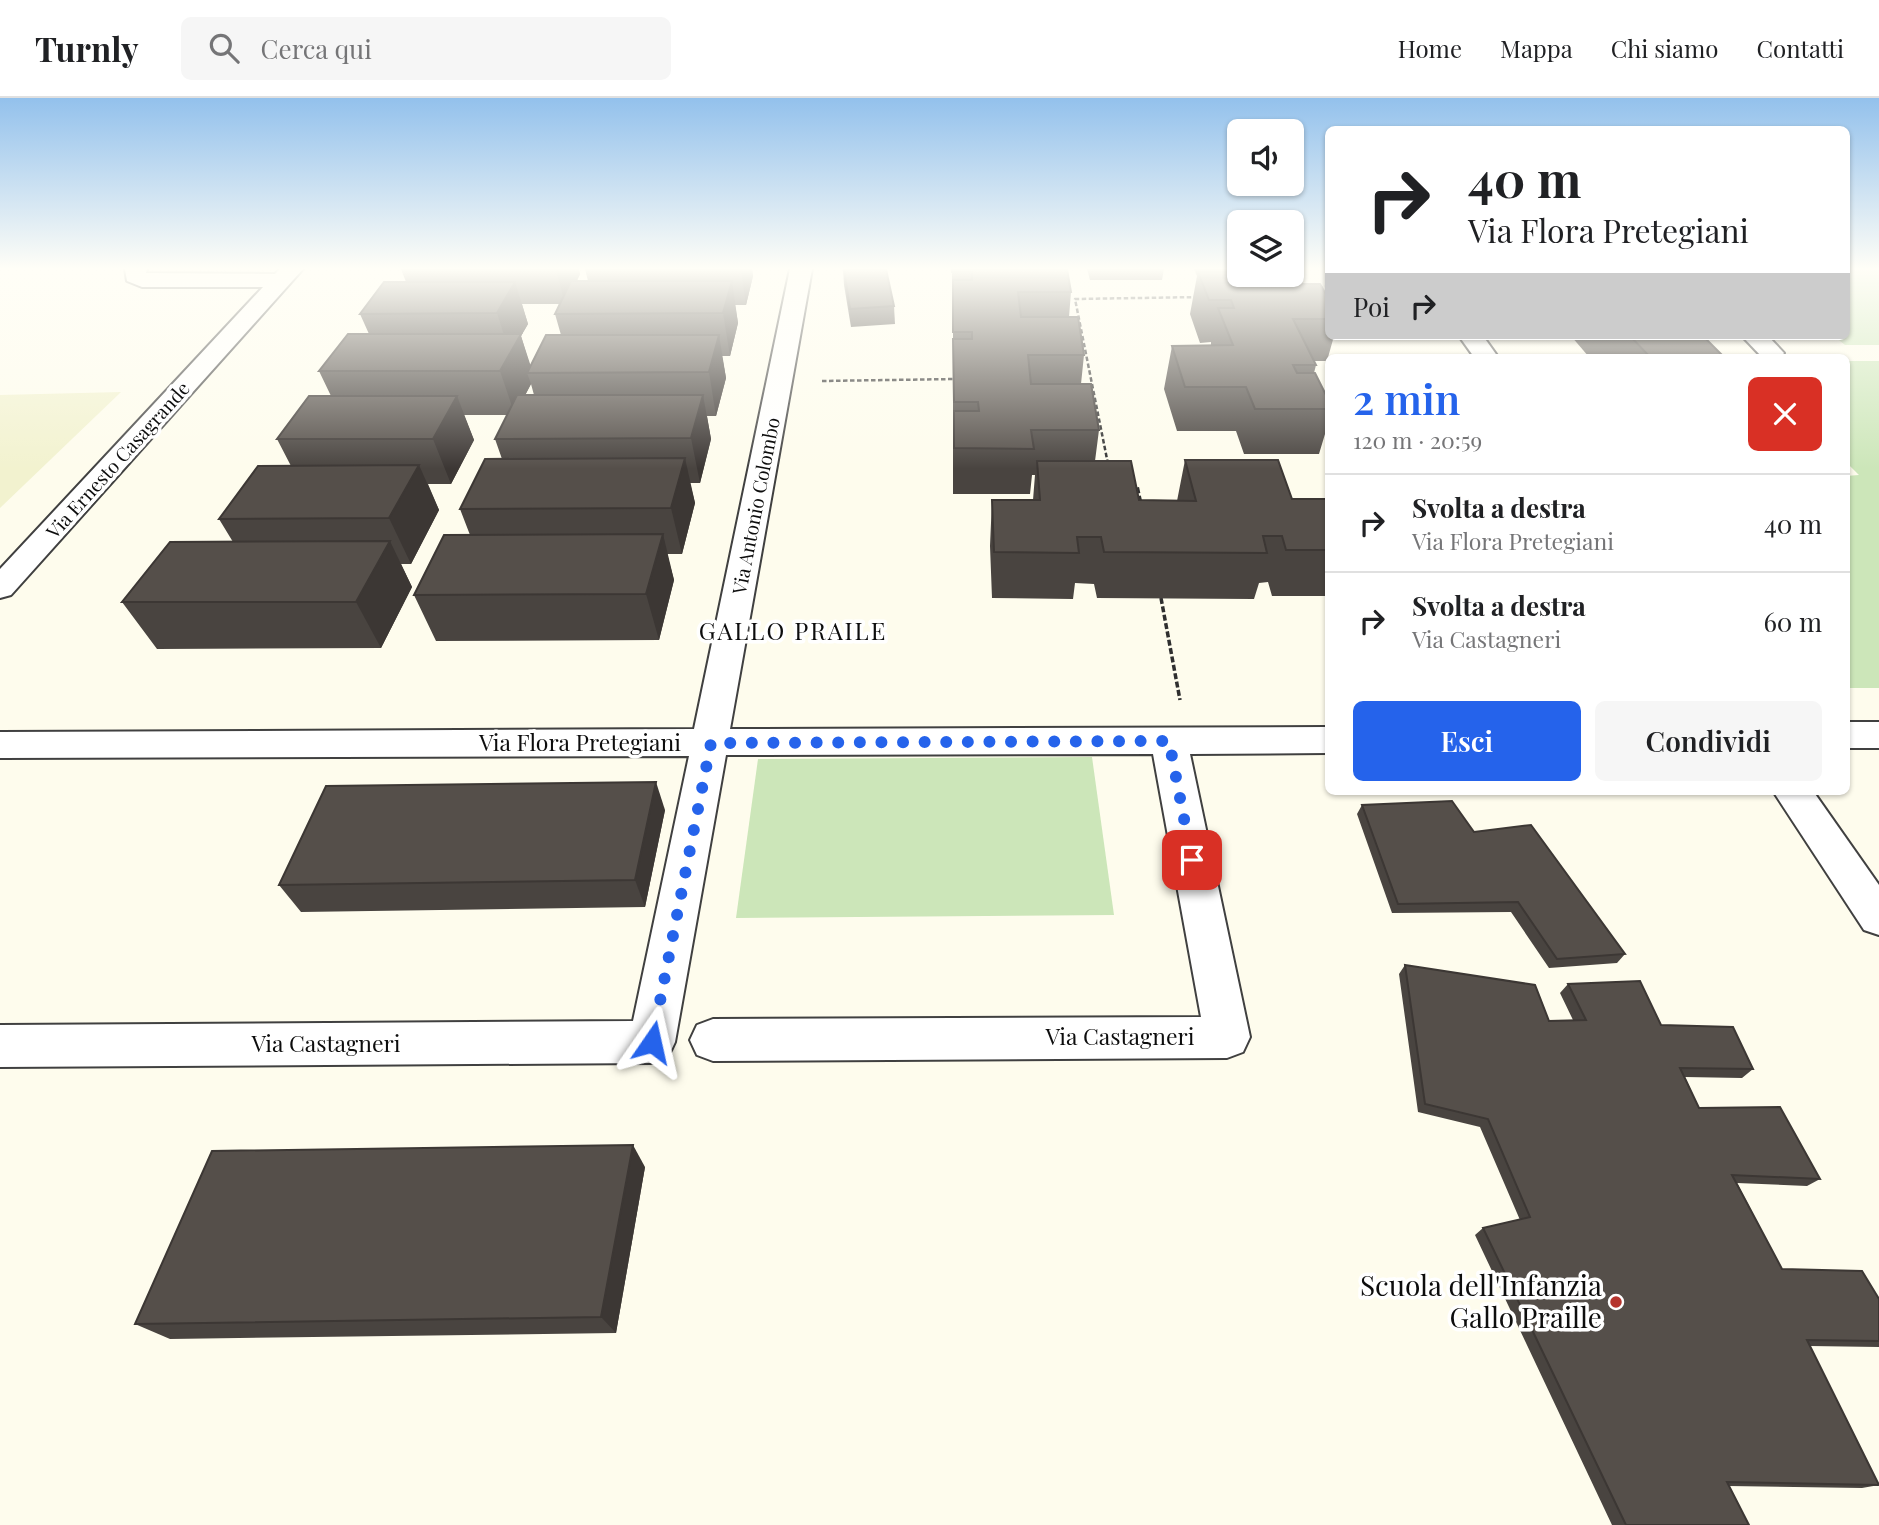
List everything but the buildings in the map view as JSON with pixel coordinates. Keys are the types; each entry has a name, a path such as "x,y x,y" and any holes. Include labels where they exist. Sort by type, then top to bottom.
{"street":[{"name":"Via Ernesto Casagrande","path":"0,588 231,336"},
{"name":"Via Antonio Colombo","path":"652,1042 788,336"},
{"path":"1758,340 1772,353"},
{"name":"Via Flora Pretegiani","path":"0,745 711,743 1175,722 1325,740"},
{"name":"Via Castagneri","path":"713,1040 1227,1037 1175,722"},
{"path":"1850,735 1879,735"},
{"path":"1794,795 1879,918"},
{"name":"Via Castagneri","path":"0,1046 652,1042"}],"path":[{"path":"1082,336 1110,474"},
{"path":"779,381 958,379"},
{"path":"1125,486 1138,486 1142,510"},
{"path":"1161,598 1175,722"}],"green space":[{"path":"1850,336 1879,336 1879,345 1845,345 1839,340 1850,340"},
{"path":"1850,361 1879,361 1879,688 1850,688 1850,476 1859,475 1850,466"},
{"path":"121,392 0,508 0,395"},
{"path":"1092,757 1114,915 736,918 758,759"}],"place":[{"name":"Scuola dell'Infanzia Gallo Praille","path":"1616,1302"}],"district":[{"name":"GALLO PRAILE","path":"793,632"}],"route":[{"path":"652,1042 711,743 1169,741 1192,860"}]}
